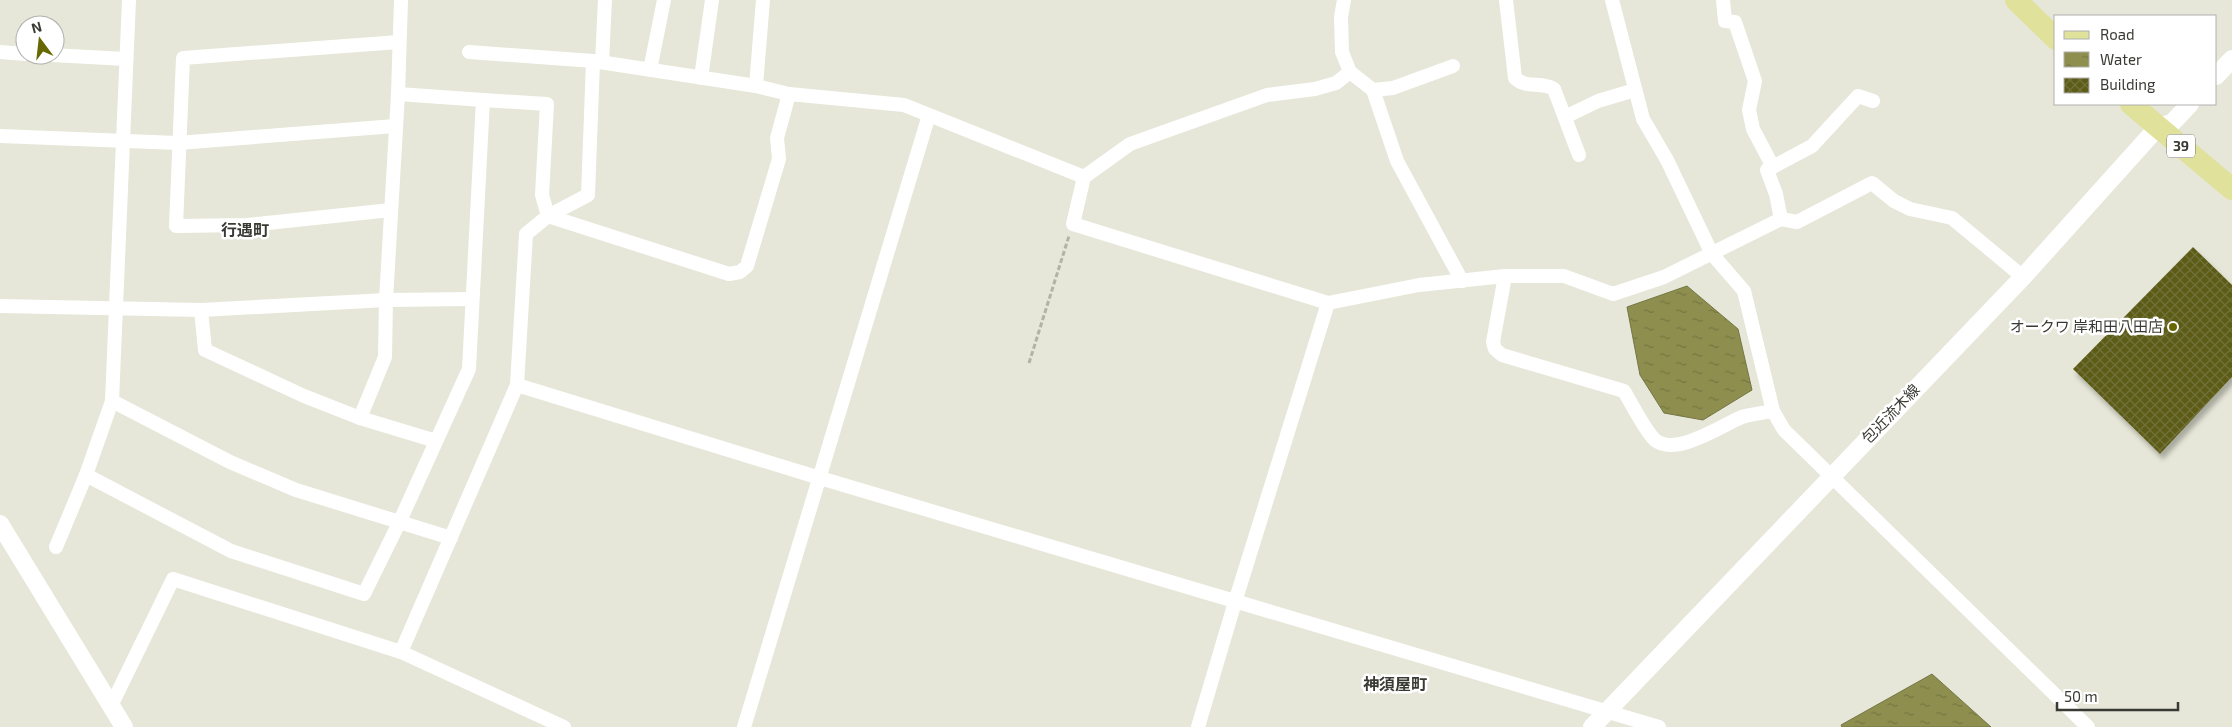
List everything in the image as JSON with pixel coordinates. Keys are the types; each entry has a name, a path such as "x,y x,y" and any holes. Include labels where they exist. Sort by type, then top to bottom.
{"main road":[{"path":"2016,0 2054,37"},
{"name":"39","path":"2132,105 2232,189"}],"street":[{"path":"56,547 86,475 112,402 129,0"},
{"path":"360,418 385,357 386,300 398,94 400,0"},
{"path":"401,652 517,385 526,234 548,216 588,195 597,61 605,0"},
{"path":"650,70 664,0"},
{"path":"701,78 712,0"},
{"path":"756,86 763,0"},
{"path":"1344,0 1342,52 1350,72 1373,90 1397,161 1462,281"},
{"path":"1506,0 1515,78 1520,83 1548,85 1554,89 1579,155"},
{"path":"1612,0 1643,119 1667,160 1712,254 1744,291 1773,411 1784,430 2088,727"},
{"path":"1723,0 1725,21 1735,22 1755,81 1749,110 1753,129 1773,167"},
{"path":"391,210 248,224 176,226 182,58 400,42"},
{"path":"0,52 15,53"},
{"path":"469,52 597,61 756,86 789,94 904,105 1084,176"},
{"path":"65,56 126,59"},
{"path":"2217,75 2232,59"},
{"path":"1373,90 1393,88 1453,66"},
{"path":"1350,72 1336,83 1316,89 1267,96 1130,144 1084,176 1073,224 1328,302 1419,285 1505,276 1564,276 1613,294 1664,277 1781,219 1798,222 1872,183 1894,201 1910,209 1952,218 2023,277"},
{"path":"1565,117 1598,101 1635,90"},
{"path":"398,94 547,104 542,195 548,216"},
{"path":"548,216 730,274 740,272 747,266 779,160 777,138 789,94"},
{"path":"1781,219 1776,194 1767,170 1812,146 1858,96 1873,102"},
{"path":"86,475 231,551 364,594 399,523 469,369 483,100"},
{"name":"包近流木線","path":"1592,727 1830,476 2023,277 2158,127 2172,123 2189,105"},
{"path":"744,727 929,114"},
{"path":"0,136 178,142 395,126"},
{"path":"1505,276 1493,342 1495,349 1502,355 1624,391 1654,440 1662,445 1679,444 1694,440 1744,416 1773,411"},
{"path":"0,306 201,310 386,300 472,299"},
{"path":"1198,727 1328,302"},
{"path":"201,310 205,350 304,396 360,418 436,441"},
{"path":"517,385 820,478 1658,727"},
{"path":"112,402 230,462 296,490 450,538"},
{"path":"0,524 124,727"},
{"path":"111,706 173,579 401,652 564,727"}],"path":[{"path":"1030,363 1073,224"}],"water":[{"path":"1687,286 1738,329 1752,390 1703,420 1664,413 1640,375 1627,307"},
{"path":"1932,674 1991,727 1842,727 1841,725"}],"building":[{"name":"オークワ 岸和田八田店","path":"2193,247 2232,285 2232,377 2160,454 2073,369"}],"place":[{"name":"オークワ 岸和田八田店","path":"2173,327"}],"district":[{"name":"行遇町","path":"245,230"},
{"name":"神須屋町","path":"1395,684"}]}
